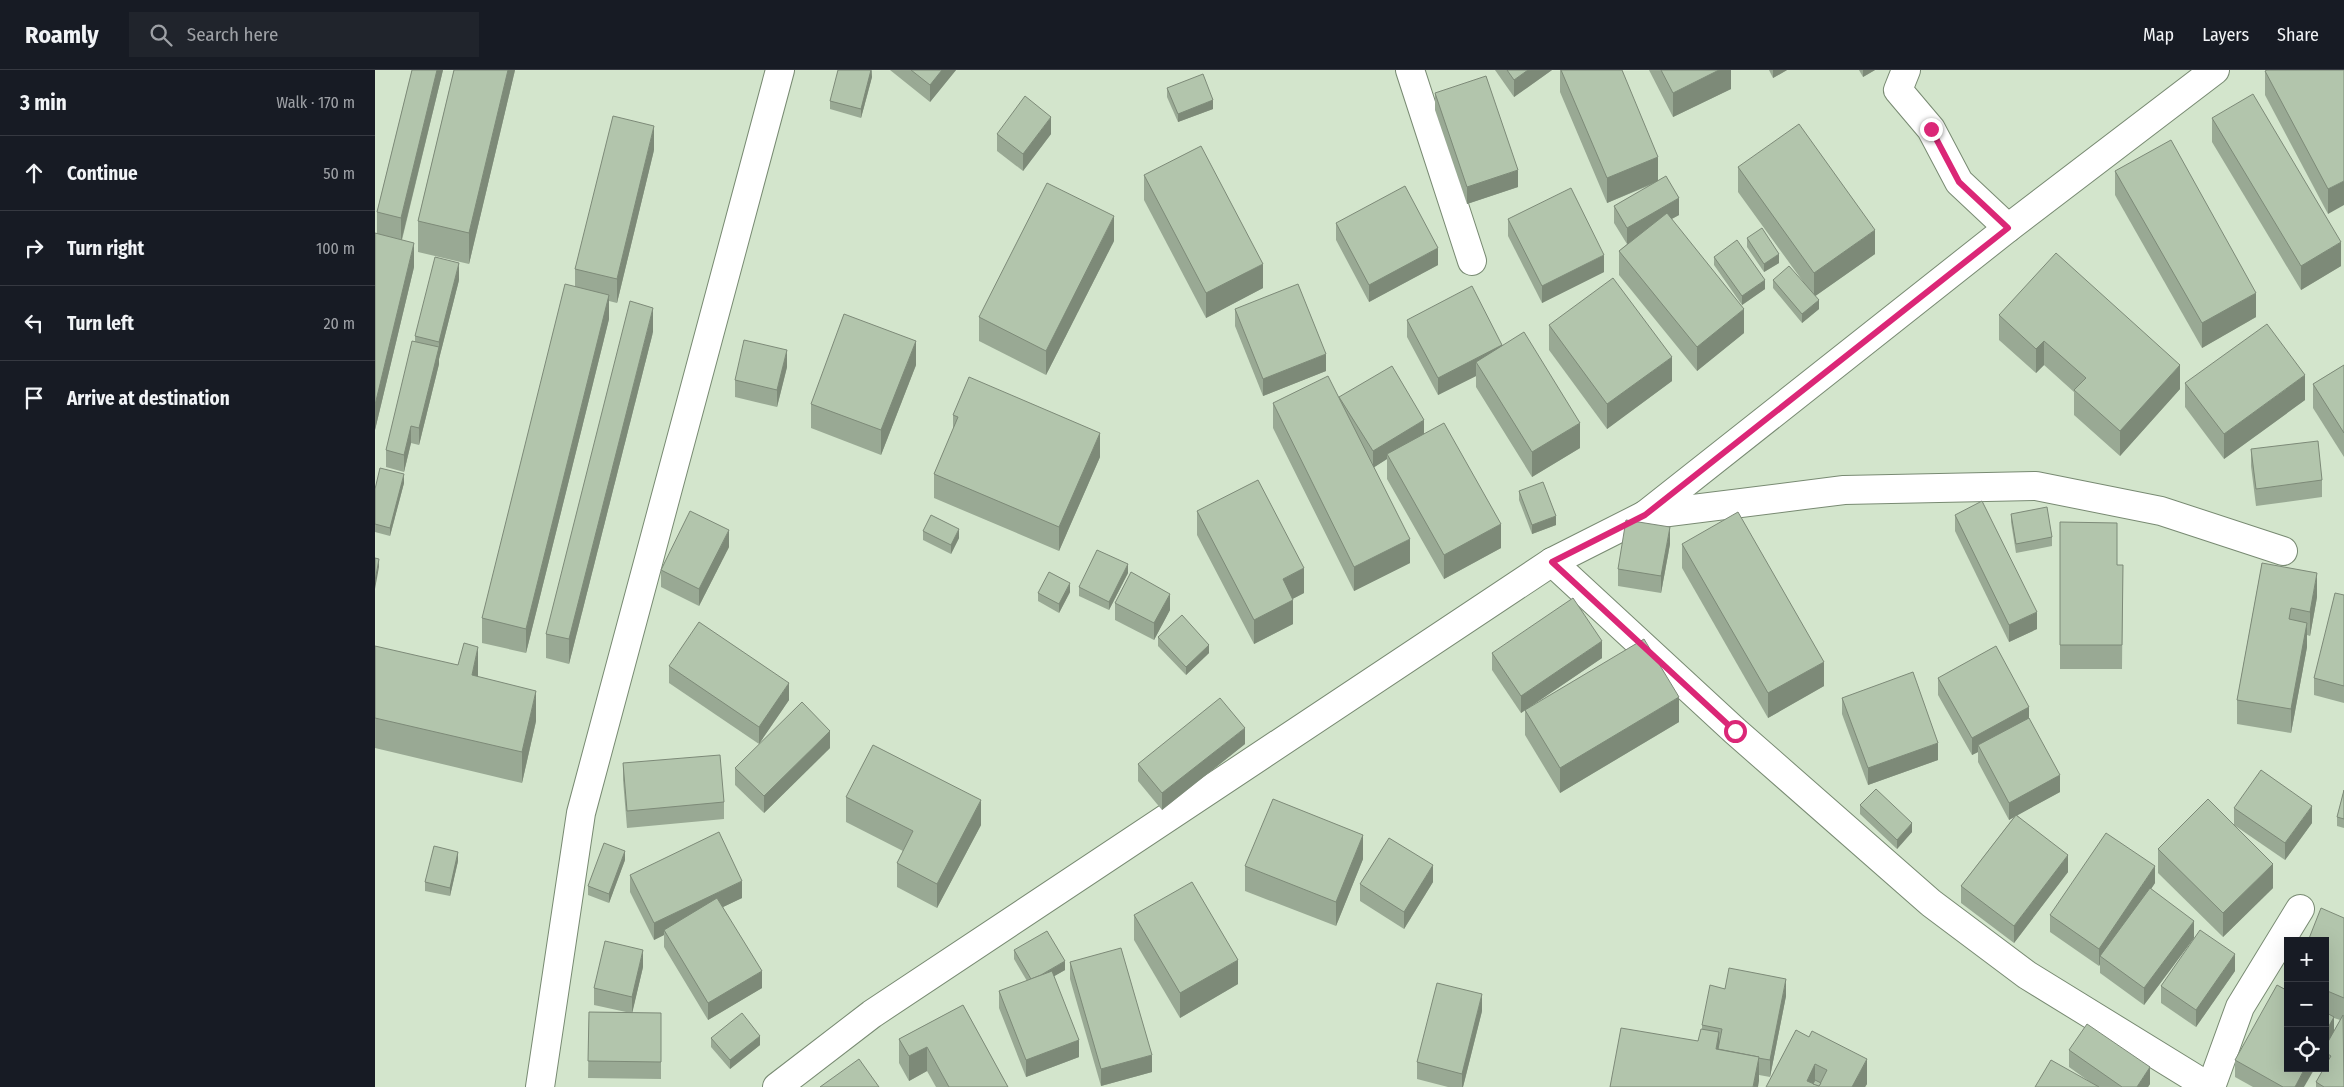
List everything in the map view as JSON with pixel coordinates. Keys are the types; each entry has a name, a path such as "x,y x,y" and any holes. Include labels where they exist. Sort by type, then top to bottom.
{"street":[{"path":"540,1087 581,814 780,70"},
{"path":"1410,70 1472,261"},
{"path":"1906,70 1898,90 1931,129 1959,182 2008,228"},
{"path":"777,1087 872,1014 1552,562 1645,515 2008,228 2215,70"},
{"path":"1645,515 1844,490 2036,486 2161,511 2283,551"},
{"path":"1552,562 1735,731 1931,903 2027,975 2172,1078 2210,1087 2240,1007 2300,908"}],"building":[{"path":"412,70 437,70 401,218 377,212"},
{"path":"454,70 508,70 469,233 418,221"},
{"path":"838,70 871,70 861,109 830,101"},
{"path":"911,70 942,70 930,85"},
{"path":"1507,70 1528,70 1514,80"},
{"path":"1561,70 1622,70 1658,157 1607,178"},
{"path":"1661,70 1719,70 1673,93"},
{"path":"2344,70 2344,181 2328,189 2265,71"},
{"path":"1203,74 1213,100 1178,114 1167,88"},
{"path":"1486,76 1518,170 1467,187 1435,93"},
{"path":"2253,94 2341,242 2301,266 2212,118"},
{"path":"1025,96 1051,117 1023,154 997,134"},
{"path":"613,116 654,126 617,279 575,269"},
{"path":"1799,124 1875,230 1814,273 1738,167"},
{"path":"2171,140 2256,293 2202,323 2115,171"},
{"path":"1201,146 1263,264 1206,293 1144,175"},
{"path":"1666,176 1679,198 1627,228 1614,206"},
{"path":"1047,183 1114,216 1046,351 979,317"},
{"path":"1405,186 1438,248 1369,285 1336,223"},
{"path":"1571,188 1604,255 1542,286 1508,219"},
{"path":"1667,213 1744,309 1697,347 1619,251"},
{"path":"1762,228 1779,254 1764,264 1747,238"},
{"path":"375,233 414,243 375,405"},
{"path":"1737,240 1765,280 1742,296 1714,257"},
{"path":"2056,253 2180,365 2120,431 2074,390 2086,378 2044,341 2036,349 1999,315"},
{"path":"435,257 459,263 439,342 415,336"},
{"path":"1789,266 1819,300 1802,314 1773,280"},
{"path":"1613,278 1672,357 1607,404 1549,325"},
{"path":"565,284 609,295 526,629 482,618"},
{"path":"1298,284 1326,354 1263,379 1235,309"},
{"path":"1472,286 1502,345 1438,378 1407,320"},
{"path":"630,301 653,308 569,639 546,634"},
{"path":"844,314 916,341 881,430 811,404"},
{"path":"2267,324 2305,375 2224,434 2185,383"},
{"path":"1524,332 1580,423 1532,452 1476,362"},
{"path":"744,340 787,350 777,390 735,380"},
{"path":"412,341 439,347 419,428 411,426 404,455 386,450"},
{"path":"2344,365 2344,433 2313,384"},
{"path":"1392,366 1424,420 1373,451 1339,397"},
{"path":"1328,376 1410,539 1354,567 1273,403"},
{"path":"969,377 1100,433 1059,527 934,474 958,417 953,415"},
{"path":"1444,423 1501,524 1444,555 1387,454"},
{"path":"2318,441 2322,480 2256,489 2251,449"},
{"path":"380,468 404,474 390,528 375,524 375,489"},
{"path":"1258,480 1304,568 1283,579 1293,600 1254,620 1197,511"},
{"path":"1543,482 1556,516 1532,525 1519,491"},
{"path":"1982,501 2037,612 2009,625 1955,515"},
{"path":"2047,507 2052,537 2016,544 2011,514"},
{"path":"690,511 729,530 699,589 661,570"},
{"path":"1738,512 1824,662 1768,693 1682,544"},
{"path":"931,515 959,529 951,545 923,531"},
{"path":"1626,520 1670,527 1661,576 1618,569"},
{"path":"2060,522 2117,523 2117,565 2123,565 2122,645 2060,645"},
{"path":"1097,550 1128,564 1109,602 1079,587"},
{"path":"375,558 379,559 375,581"},
{"path":"2262,563 2317,573 2310,612 2291,608 2289,619 2307,623 2291,709 2237,700"},
{"path":"1049,572 1070,583 1059,604 1038,593"},
{"path":"1131,572 1170,594 1154,623 1115,603"},
{"path":"2335,593 2344,595 2344,686 2314,678"},
{"path":"1573,598 1602,641 1521,696 1492,653"},
{"path":"1182,615 1209,645 1186,667 1158,637"},
{"path":"699,622 789,683 759,727 669,666"},
{"path":"1644,639 1679,697 1560,768 1525,710"},
{"path":"464,643 478,647 472,675 536,691 522,752 375,718 375,646 458,665"},
{"path":"1996,646 2029,707 1972,738 1938,678"},
{"path":"1913,672 1938,743 1868,768 1842,698"},
{"path":"1220,698 1245,728 1162,793 1138,764"},
{"path":"802,702 830,731 764,796 735,768"},
{"path":"2029,718 2060,775 2009,803 1978,745"},
{"path":"873,745 981,800 937,884 897,863 913,831 846,797"},
{"path":"720,755 724,802 627,811 623,763"},
{"path":"2261,770 2312,806 2285,843 2234,808"},
{"path":"1876,789 1912,823 1897,840 1860,805"},
{"path":"2344,790 2344,819 2337,817"},
{"path":"1273,799 1363,835 1336,902 1245,866"},
{"path":"2208,799 2273,864 2223,913 2158,849"},
{"path":"2016,815 2068,855 2014,926 1961,886"},
{"path":"719,832 742,881 654,923 630,875"},
{"path":"2106,833 2155,866 2099,949 2050,915"},
{"path":"1389,838 1433,865 1404,912 1360,884"},
{"path":"604,843 625,851 609,894 588,886"},
{"path":"434,846 458,852 450,888 425,882"},
{"path":"1192,882 1238,960 1180,993 1134,915"},
{"path":"2150,888 2194,921 2144,988 2100,956"},
{"path":"717,898 762,971 708,1003 664,930"},
{"path":"2321,908 2344,918 2344,998 2329,992 2329,937 2310,937"},
{"path":"2200,930 2235,954 2196,1010 2161,986"},
{"path":"1047,931 1065,961 1031,979 1014,950"},
{"path":"605,941 643,950 632,997 594,988"},
{"path":"1121,948 1152,1055 1101,1069 1070,962"},
{"path":"1729,968 1786,979 1770,1060 1718,1049 1722,1029 1702,1025 1710,985 1725,989"},
{"path":"1052,971 1079,1040 1026,1060 999,991"},
{"path":"1437,983 1482,994 1462,1074 1417,1062"},
{"path":"2277,985 2284,989 2284,1072 2303,1072 2295,1087 2283,1087 2235,1060"},
{"path":"963,1005 1008,1087 949,1087 927,1047 909,1056 899,1039"},
{"path":"589,1012 661,1013 661,1062 588,1061"},
{"path":"742,1013 760,1036 730,1060 711,1038"},
{"path":"2329,1014 2334,1017 2329,1026"},
{"path":"2343,1015 2344,1087 2324,1087 2316,1082 2322,1072 2329,1072 2329,1059 2331,1056 2329,1055 2329,1040"},
{"path":"2087,1024 2150,1067 2137,1087 2122,1087 2069,1050"},
{"path":"1621,1028 1698,1041 1701,1029 1719,1032 1716,1049 1759,1057 1753,1087 1610,1087"},
{"path":"1796,1030 1809,1037 1812,1031 1867,1059 1852,1087 1766,1087","holes":["1815,1064 1827,1070 1819,1086 1807,1081"]},
{"path":"859,1059 879,1087 820,1087"},
{"path":"2051,1060 2099,1087 2035,1087"},
{"path":"1815,1080 1821,1083 1819,1086 1813,1084"}],"route":[{"path":"1735,731 1552,562 1645,515 2008,228 1959,182 1931,129"}]}
